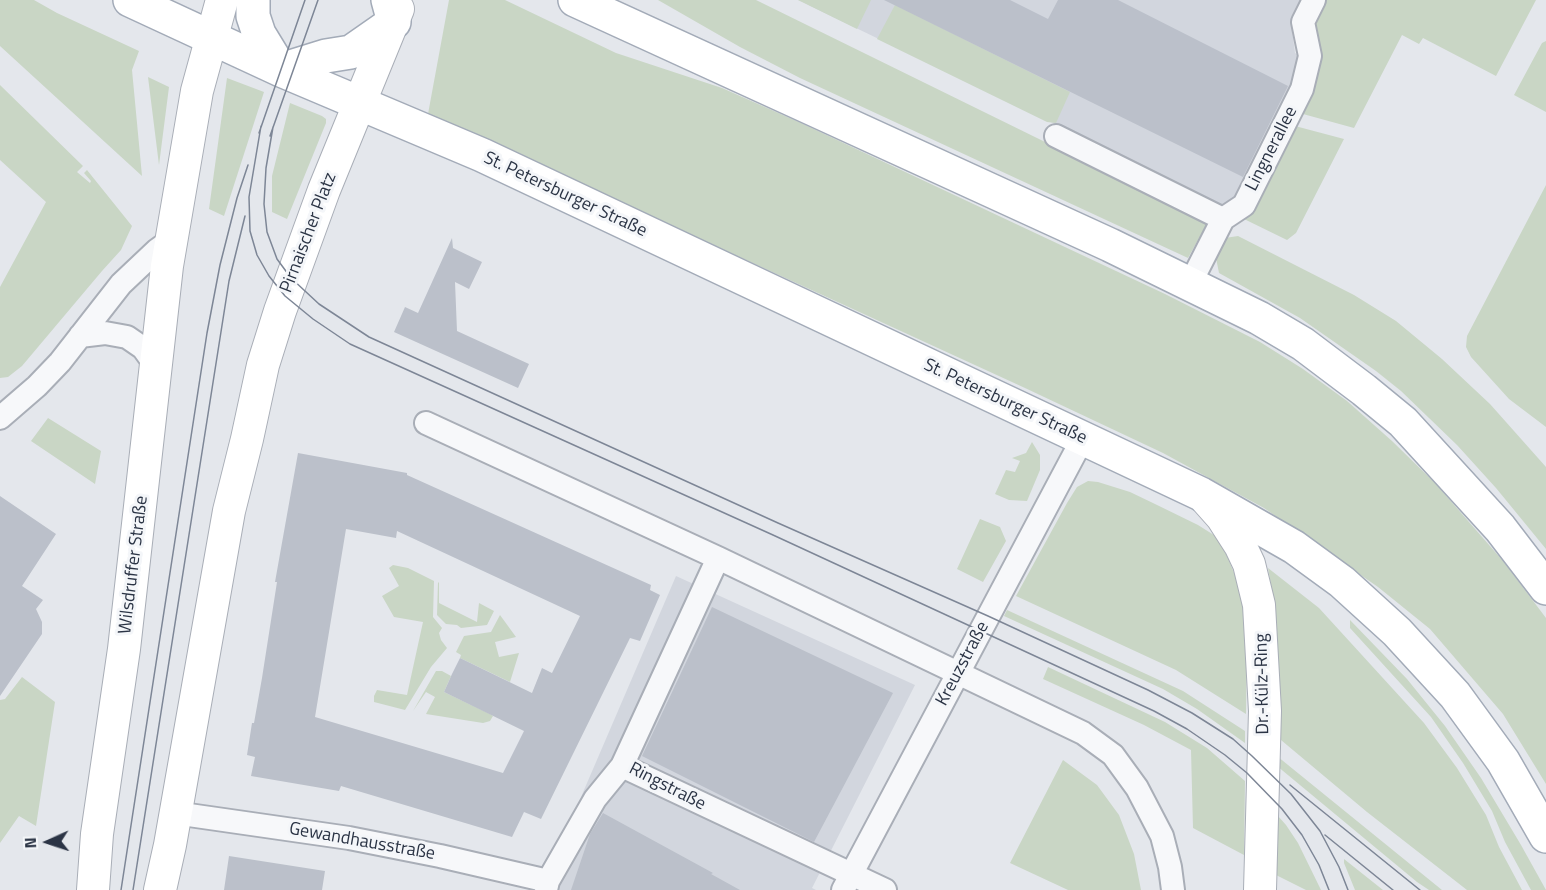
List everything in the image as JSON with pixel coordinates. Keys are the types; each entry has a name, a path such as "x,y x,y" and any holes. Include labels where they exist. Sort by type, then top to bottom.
{"main road":[{"path":"130,0 281,70 361,103"},
{"path":"253,0 253,16 259,34 281,70"},
{"path":"575,0 1101,241 1259,318 1303,344 1403,422 1500,528 1546,588"},
{"path":"281,70 326,56 351,52 394,7"},
{"name":"St. Petersburger Straße","path":"361,103 482,155 1201,494 1294,547 1342,582 1397,632 1455,695 1503,761 1546,836"}],"street":[{"path":"0,418 37,386 60,362 122,284 157,250 171,240 198,91 210,38 222,0"},
{"name":"Lingnerallee","path":"1190,284 1223,219 1244,205 1302,89 1310,56 1303,22 1314,0"},
{"name":"Pirnaischer Platz","path":"175,813 228,511 247,439 263,364 280,310 324,190 361,103 394,7"},
{"path":"1056,136 1223,219"},
{"name":"Wilsdruffer Straße","path":"93,890 97,834 124,649 171,240"},
{"path":"80,336 105,333 127,337 143,348 156,366"},
{"path":"426,423 718,558 1083,733 1113,755 1137,788 1162,836 1173,890"},
{"name":"Kreuzstraße","path":"847,882 1083,438"},
{"name":"Dr.-Külz-Ring","path":"1201,494 1222,516 1240,545 1249,564 1259,605 1265,711 1260,890"},
{"name":"Ringstraße","path":"718,558 622,766 709,808 847,882 885,890"},
{"name":"Gewandhausstraße","path":"175,813 349,838 440,856 547,885 595,799 622,766"},
{"path":"160,890 175,813"}],"shaded area":[{"path":"798,0 1302,0 1291,22 1295,53 1301,57 1299,69 1229,208"},
{"path":"676,576 915,685 812,888 816,890 541,890"}],"green space":[{"path":"0,0 34,0 139,51 132,70 142,176 0,46"},
{"path":"449,0 505,0 616,53 722,88 1165,294 1260,342 1303,369 1347,401 1435,483 1503,561 1546,618 1546,784 1503,714 1430,629 1378,587 1264,508 1163,453 428,114"},
{"path":"658,0 756,0 1208,222 1188,258 800,78"},
{"path":"798,0 871,0 857,29"},
{"path":"1324,0 1536,0 1496,76 1423,38 1419,44 1402,35 1354,128 1303,114 1315,86 1318,53 1313,26"},
{"path":"895,5 1070,92 1056,123 1047,122 877,39"},
{"path":"1546,41 1546,112 1514,95 1542,43"},
{"path":"148,77 169,87 159,165"},
{"path":"227,78 264,92 224,216 209,209"},
{"path":"0,85 83,166 77,172 90,183 91,181 84,173 87,170 132,226 121,250 22,366 8,377 0,378 0,287 46,202 0,160"},
{"path":"290,103 322,116 326,119 326,123 287,219 272,212 272,176"},
{"path":"1295,126 1344,139 1296,233 1287,240 1244,219"},
{"path":"1546,185 1546,427 1509,399 1471,357 1466,347 1467,336"},
{"path":"1238,236 1354,295 1396,321 1442,359 1490,404 1546,467 1546,549 1457,445 1401,391 1300,318 1219,273 1216,258 1225,238"},
{"path":"48,418 101,451 95,484 31,441"},
{"path":"1032,442 1040,455 1040,470 1027,501 1009,500 995,494 1006,470 1015,472 1020,461 1012,458 1026,453"},
{"path":"1088,481 1130,492 1198,525 1217,537 1241,589 1247,636 1246,714 1176,670 1016,596 1077,487"},
{"path":"980,519 1000,527 1006,541 983,582 957,569"},
{"path":"393,565 408,568 434,581 433,617 442,628 439,633 447,648 431,667 405,710 374,702 377,690 407,695 423,622 394,617 382,596 399,586 389,568"},
{"path":"1268,568 1319,608 1424,723 1457,768 1486,815 1499,847 1522,890 1467,890 1367,812 1275,735 1272,591"},
{"path":"438,582 439,603 477,622 479,603 494,611 487,625 461,628 457,625 446,624 437,615"},
{"path":"1007,610 1183,691 1245,731 1245,743 1197,709 1163,689 1004,616"},
{"path":"500,615 516,637 495,642 499,657 519,653 510,682 460,658 461,655 456,652 464,636 491,632"},
{"path":"1350,620 1407,679 1445,726 1481,778 1546,890 1531,890 1505,842 1492,811 1463,763 1431,717 1350,628"},
{"path":"1048,667 1165,722 1207,748 1245,781 1244,855 1193,828 1191,750 1144,725 1043,679"},
{"path":"436,671 442,671 451,676 444,692 490,714 493,716 490,721 483,723 426,714 435,697 426,692 413,711"},
{"path":"22,677 55,702 36,826 19,816 0,843 0,700 5,699"},
{"path":"1272,752 1442,890 1429,890 1417,882 1271,761"},
{"path":"1063,760 1097,785 1119,815 1134,854 1141,890 1068,890 1010,863"},
{"path":"1271,808 1298,843 1321,890 1306,890 1270,872"},
{"path":"1344,859 1383,890 1355,890"}],"building":[{"path":"884,0 1010,0 1048,19 1058,0 1118,0 1288,86 1243,177"},
{"path":"452,238 453,248 482,262 469,289 455,282 457,331 529,364 518,388 394,332 405,307 418,313"},
{"path":"298,453 407,473 407,475 651,585 650,590 660,595 640,641 630,638 541,819 524,812 512,837 341,786 339,791 251,776 255,757 247,755 262,678 277,582 275,582","holes":["346,529 396,538 397,531 580,616 552,673 542,668 532,693 460,658 452,674 444,692 524,731 503,773 315,717"]},
{"path":"0,496 56,534 22,586 43,600 36,609 42,622 42,634 0,696"},
{"path":"712,607 893,693 814,842 642,756"},
{"path":"603,813 740,890 571,890 590,834"},
{"path":"229,856 325,871 322,890 224,890"}],"tram line":[{"path":"259,133 305,0"},
{"path":"270,136 318,0"},
{"path":"261,126 249,197 250,231 257,255 269,276 285,296 313,319 350,344 773,535 1154,711 1187,729 1247,773 1282,809 1302,835 1319,865 1329,890"},
{"path":"273,127 266,168 264,204 267,232 277,259 291,278 319,304 369,337 988,616 1148,690 1192,713 1233,739 1291,794 1320,831 1348,890"},
{"path":"121,890 207,333 220,265 248,165"},
{"path":"133,890 229,281 245,216"},
{"path":"1290,785 1420,890"},
{"path":"1325,835 1393,890"}]}
